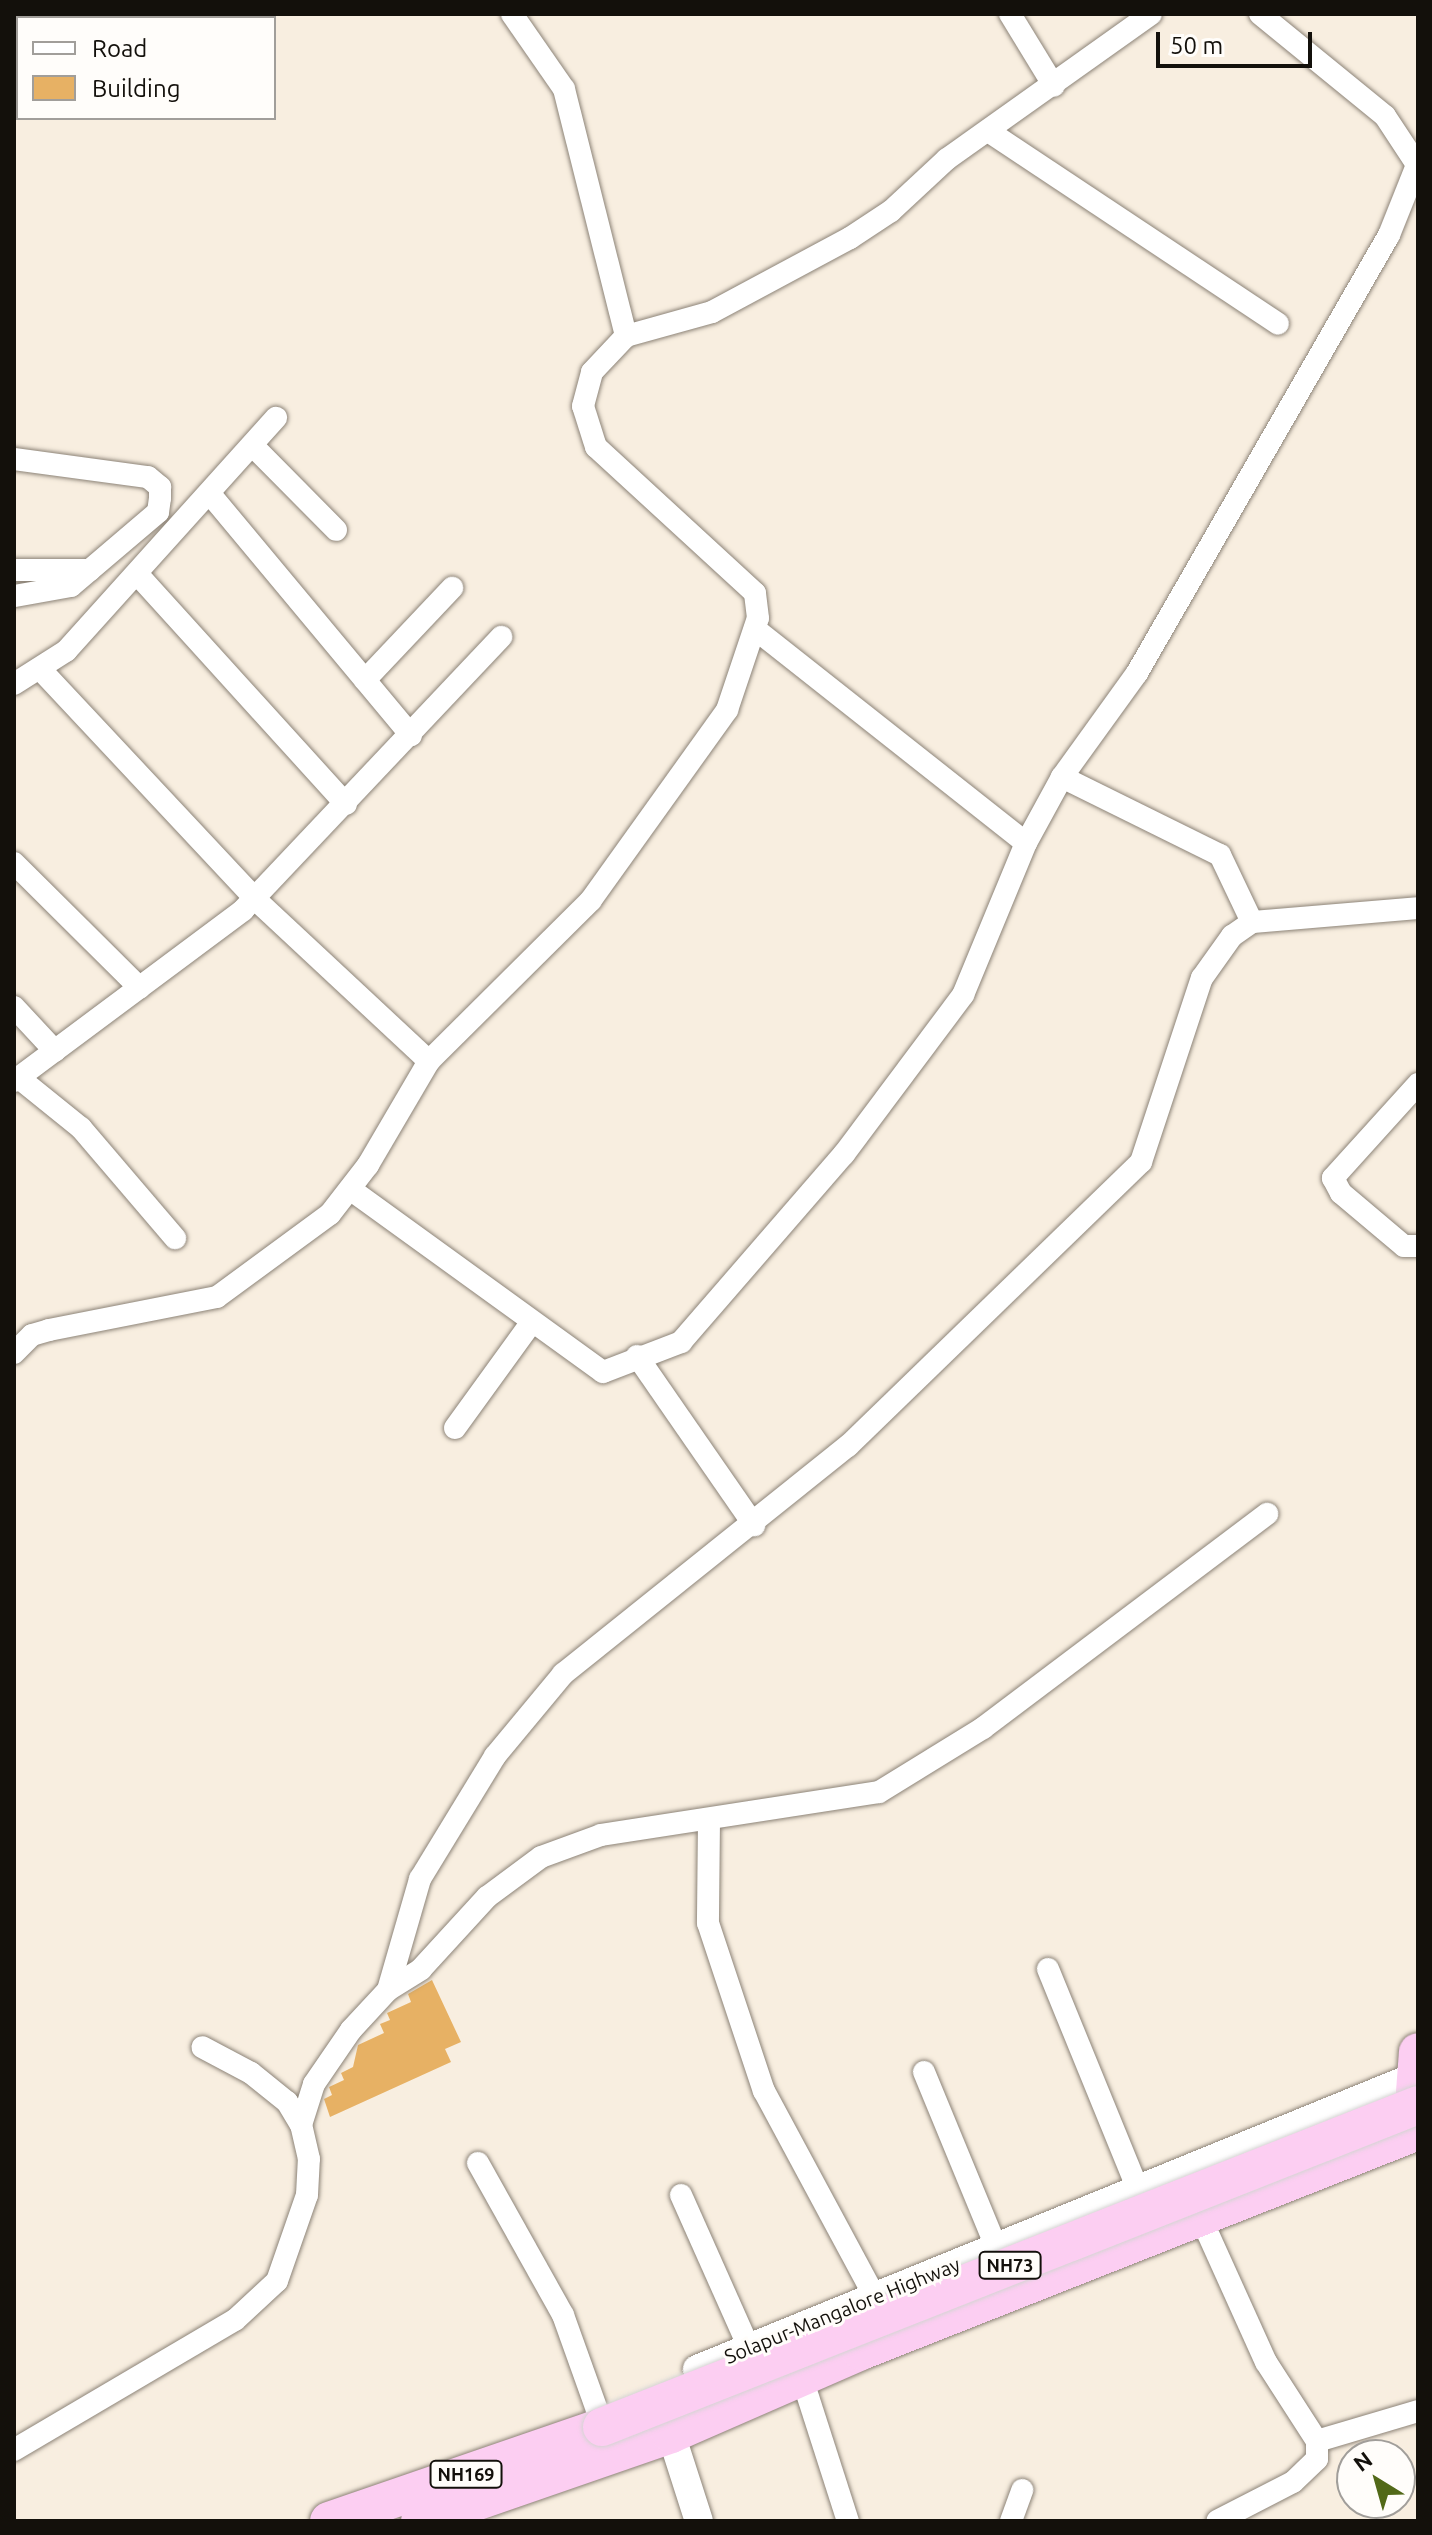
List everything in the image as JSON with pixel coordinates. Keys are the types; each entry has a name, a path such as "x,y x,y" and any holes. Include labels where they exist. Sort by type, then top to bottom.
{"highway":[{"name":"NH169","path":"420,2521 671,2434 1200,2216 1417,2095"},
{"name":"NH73","path":"600,2418 1417,2095"},
{"name":"NH169","path":"329,2521 479,2469 600,2418"}],"street":[{"path":"512,14 564,89 626,336"},
{"path":"1010,14 1054,86"},
{"path":"14,1353 32,1335 49,1330 161,1312 217,1297 330,1214 350,1189 429,1061 591,900 671,797 727,710 755,629 755,593 741,573 596,447 583,406 592,372 626,336 712,312 770,285 891,211 988,131 1151,14"},
{"path":"350,1189 520,1308 531,1323 603,1372 637,1356 681,1342 844,1154 963,995 1026,843 1062,777 1137,673 1389,235 1417,166 1385,116 1260,14"},
{"path":"988,131 1278,324"},
{"path":"14,684 42,671 139,576 276,418"},
{"path":"253,446 336,530"},
{"path":"14,459 148,477 160,487 158,512 90,570 50,594 14,596"},
{"path":"210,494 411,735"},
{"path":"14,570 90,570"},
{"path":"139,576 346,804"},
{"path":"365,680 452,588"},
{"path":"755,629 1026,843"},
{"path":"175,1238 81,1128 17,1080 255,899 501,637"},
{"path":"42,671 255,899 429,1061"},
{"path":"1062,777 1220,855 1252,922"},
{"path":"14,863 140,988"},
{"path":"388,1990 420,1879 495,1756 563,1674 754,1525 848,1446 1141,1162 1202,978 1232,936 1252,922 1418,908"},
{"path":"14,1007 55,1051"},
{"path":"1418,1084 1333,1178 1341,1193 1404,1246 1418,1246"},
{"path":"455,1428 531,1323"},
{"path":"637,1356 754,1525"},
{"path":"301,2125 314,2084 388,1990 421,1969 487,1897 541,1857 601,1835 879,1792 923,1768 1267,1514"},
{"path":"709,1820 708,1923 764,2091 875,2297"},
{"path":"1048,1969 1137,2187"},
{"path":"14,2450 235,2320 277,2281 307,2195 309,2159 301,2125 287,2102 251,2073 202,2047"},
{"path":"924,2072 996,2247"},
{"name":"Solapur-Mangalore Highway","path":"600,2418 749,2348 1342,2105 1417,2095"},
{"path":"478,2163 563,2315 600,2418"},
{"path":"681,2195 749,2348"},
{"path":"1200,2216 1266,2362 1317,2441 1317,2459 1293,2482 1217,2521"},
{"path":"802,2378 848,2521"},
{"path":"1317,2441 1418,2411"},
{"path":"671,2434 699,2521"},
{"path":"1011,2521 1022,2490"}],"building":[{"path":"432,1980 461,2042 445,2049 451,2062 330,2117 324,2099 332,2095 329,2087 344,2080 341,2073 353,2067 358,2045 384,2033 380,2024 390,2020 387,2013 411,2002 408,1994"}]}
